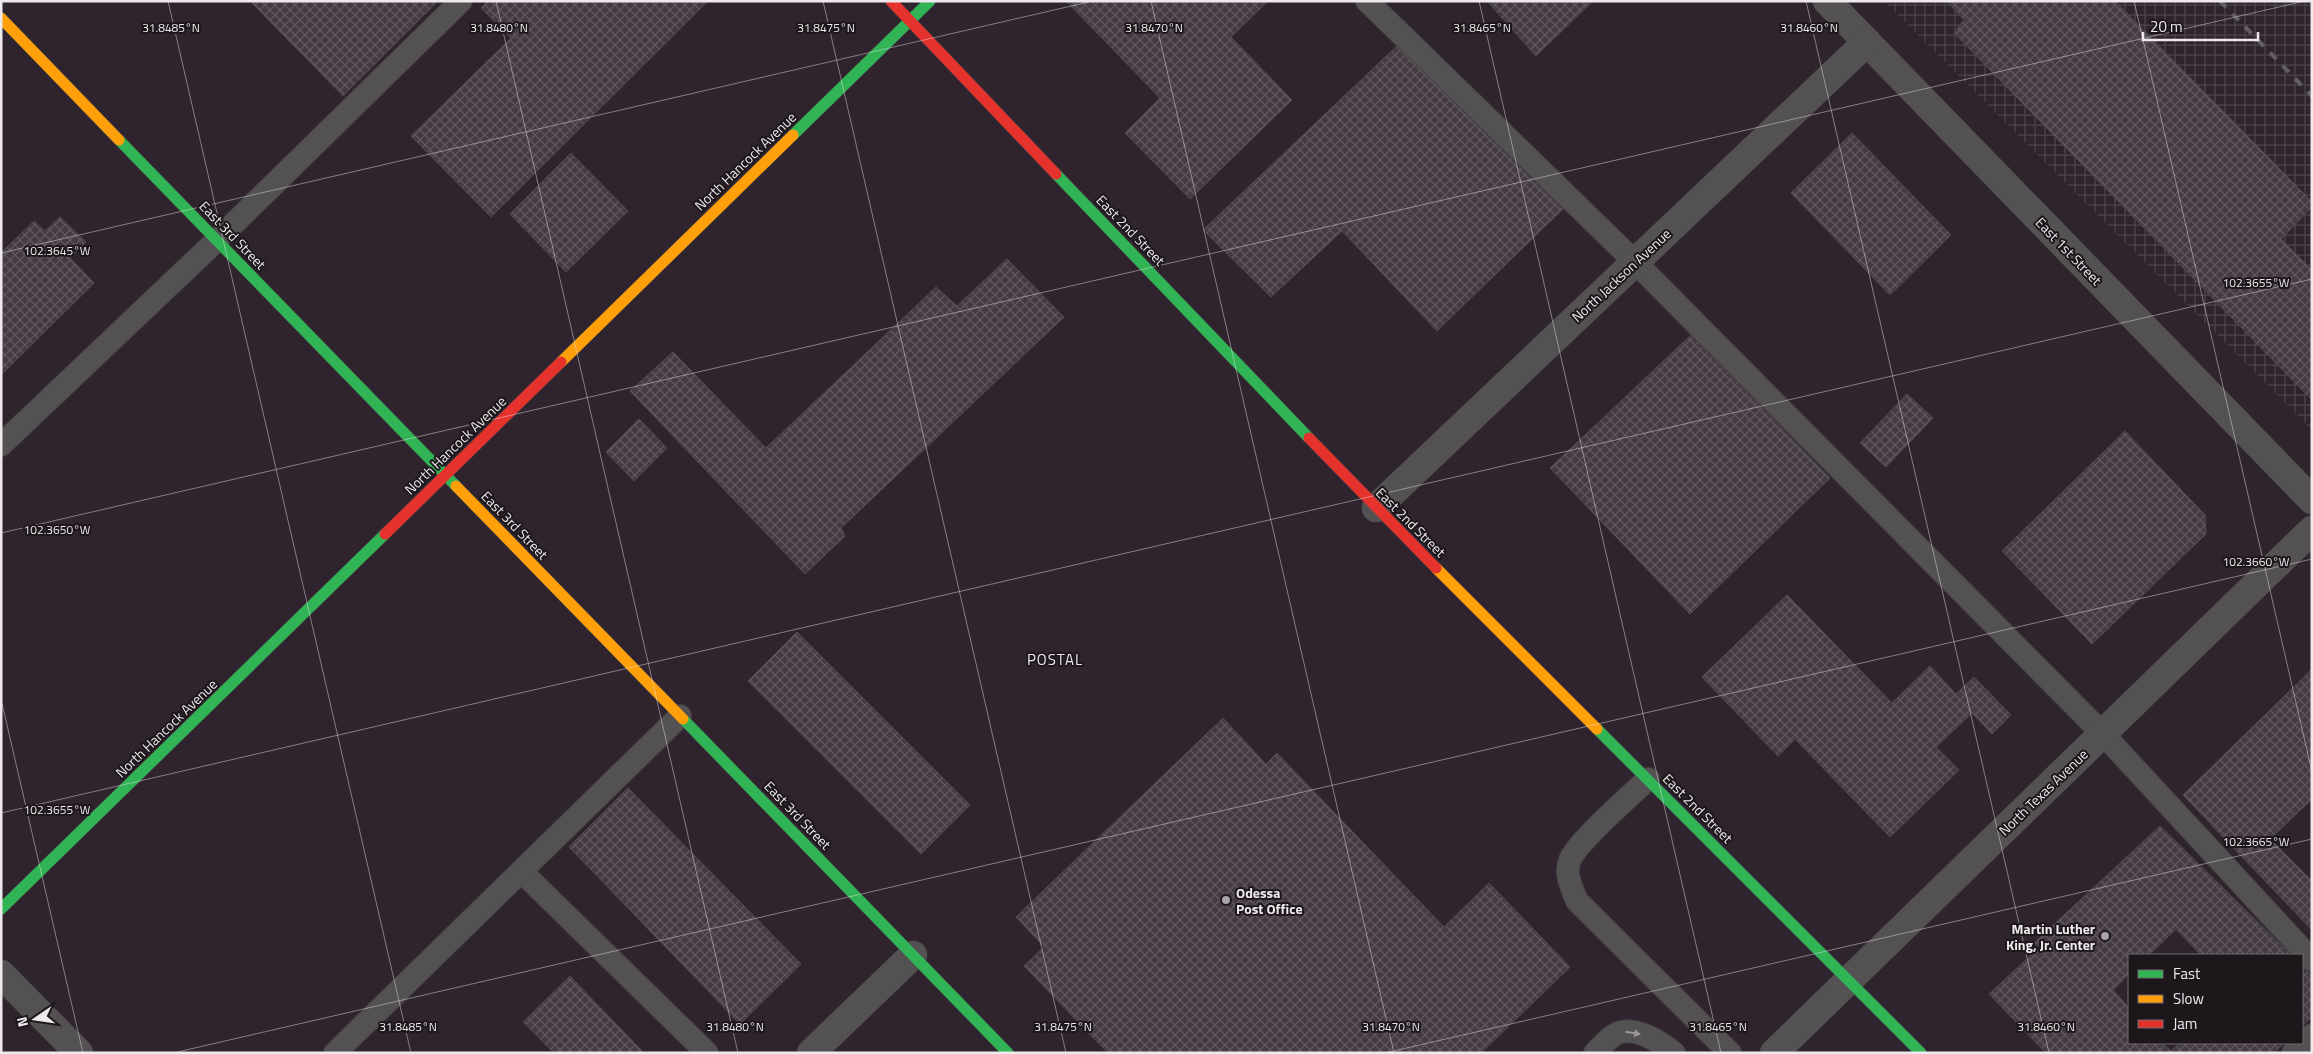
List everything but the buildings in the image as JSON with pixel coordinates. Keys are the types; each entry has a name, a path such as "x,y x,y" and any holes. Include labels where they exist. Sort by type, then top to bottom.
{"street":[{"name":"East 2nd Street","path":"891,1 1376,508 1921,1053"},
{"name":"North Hancock Avenue","path":"1,909 930,1"},
{"name":"East 1st Street","path":"1827,1 2312,500"},
{"name":"East 3rd Street","path":"1,18 1008,1053"},
{"name":"North Jackson Avenue","path":"1376,508 1867,42"},
{"name":"North Texas Avenue","path":"1774,1053 2312,530"},
{"path":"810,1053 913,955"},
{"path":"1,974 79,1053"}],"lane":[{"path":"1,445 217,240 461,1"},
{"path":"1367,1 1635,262 2103,734 2312,960"},
{"path":"334,1053 522,872 680,716"},
{"path":"1648,779 1601,825 1570,860 1568,872 1571,886 1578,901 1730,1053"},
{"path":"522,872 707,1053"},
{"path":"1595,1053 1615,1034 1628,1031 1642,1035 1674,1053"},
{"path":"2293,1053 2302,1044"}],"shaded area":[{"path":"1,1 1884,1 2312,430 2312,1053 1,1053"},
{"path":"1884,1 2312,1 2312,430"}],"railway":[{"path":"2220,1 2312,96"}],"traffic: fast":[{"path":"793,135 930,1"},
{"path":"119,140 456,486"},
{"path":"1056,174 1309,438"},
{"path":"1,909 385,534"},
{"path":"683,719 1008,1053"},
{"path":"1597,729 1921,1053"}],"traffic: slow":[{"path":"1,18 119,140"},
{"path":"561,362 793,135"},
{"path":"456,486 683,719"},
{"path":"1436,568 1597,729"}],"traffic: jam":[{"path":"891,1 1056,174"},
{"path":"385,534 561,362"},
{"path":"1309,438 1436,568"}],"place":[{"name":"Odessa Post Office","path":"1226,900"},
{"name":"Martin Luther King, Jr. Center","path":"2105,936"}],"district":[{"name":"POSTAL","path":"1055,659"}]}
